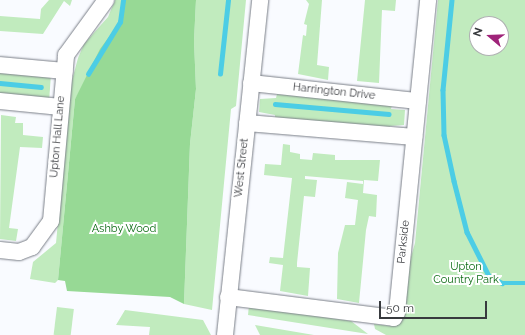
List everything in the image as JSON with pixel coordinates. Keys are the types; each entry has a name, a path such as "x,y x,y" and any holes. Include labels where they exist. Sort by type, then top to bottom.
{"street":[{"name":"Upton Hall Lane","path":"0,250 19,252 32,247 51,221 66,55 75,38 106,0"},
{"name":"West Street","path":"225,335 260,0"},
{"name":"Parkside","path":"228,297 394,318 428,0"},
{"path":"0,65 65,71"},
{"name":"Harrington Drive","path":"251,83 418,101"},
{"path":"0,101 61,107"},
{"path":"247,123 414,136"}],"green space":[{"path":"49,0 72,0 70,6 64,1 43,34 0,31 0,16 40,19 41,9"},
{"path":"115,0 135,0 75,99 58,280 55,283 30,279 33,262 56,243 71,84 78,58 84,44 108,17"},
{"name":"Ashby Wood","path":"123,0 196,0 194,41 196,89 190,144 184,304 170,297 67,291 65,281 58,280 75,99 100,49 120,22"},
{"path":"196,0 246,0 236,106 231,109 212,310 184,304 190,144 196,89 194,41"},
{"path":"306,0 322,0 317,65 329,67 328,80 298,74 303,35 306,36 307,25 304,24 309,4"},
{"path":"365,0 396,0 395,11 382,10 379,83 357,81"},
{"name":"Upton Country Park","path":"438,0 525,0 525,335 386,335 375,329 374,324 391,326 415,243"},
{"path":"0,72 51,76 49,99 0,96"},
{"path":"277,94 392,105 391,109 405,110 404,125 390,126 389,129 275,119 275,115 259,112 260,99 276,98"},
{"path":"1,115 16,117 15,123 23,123 23,135 43,137 42,148 20,147 9,228 18,229 16,241 0,239"},
{"path":"283,144 290,145 290,152 300,154 300,159 312,160 313,153 335,155 335,160 380,160 378,181 364,180 363,193 377,195 376,217 369,216 366,230 359,303 337,299 338,253 345,225 355,225 358,200 345,198 347,182 363,184 363,181 305,176 305,179 317,180 315,197 304,196 297,263 297,267 310,268 308,296 280,291 283,265 269,263 270,257 283,258 292,178 264,175 265,164 281,165"},
{"path":"249,305 351,321 368,334 248,315"},
{"path":"57,307 74,309 71,335 54,335"},
{"path":"125,310 203,320 211,335 149,335 150,327 116,325"},
{"path":"255,325 314,335 260,335"}],"waterway":[{"path":"88,74 120,22 123,0"},
{"path":"220,74 228,0"},
{"path":"452,0 443,90 444,135 467,232 489,276 502,283 525,283"},
{"path":"0,83 41,87"},
{"path":"275,104 389,114"}]}
